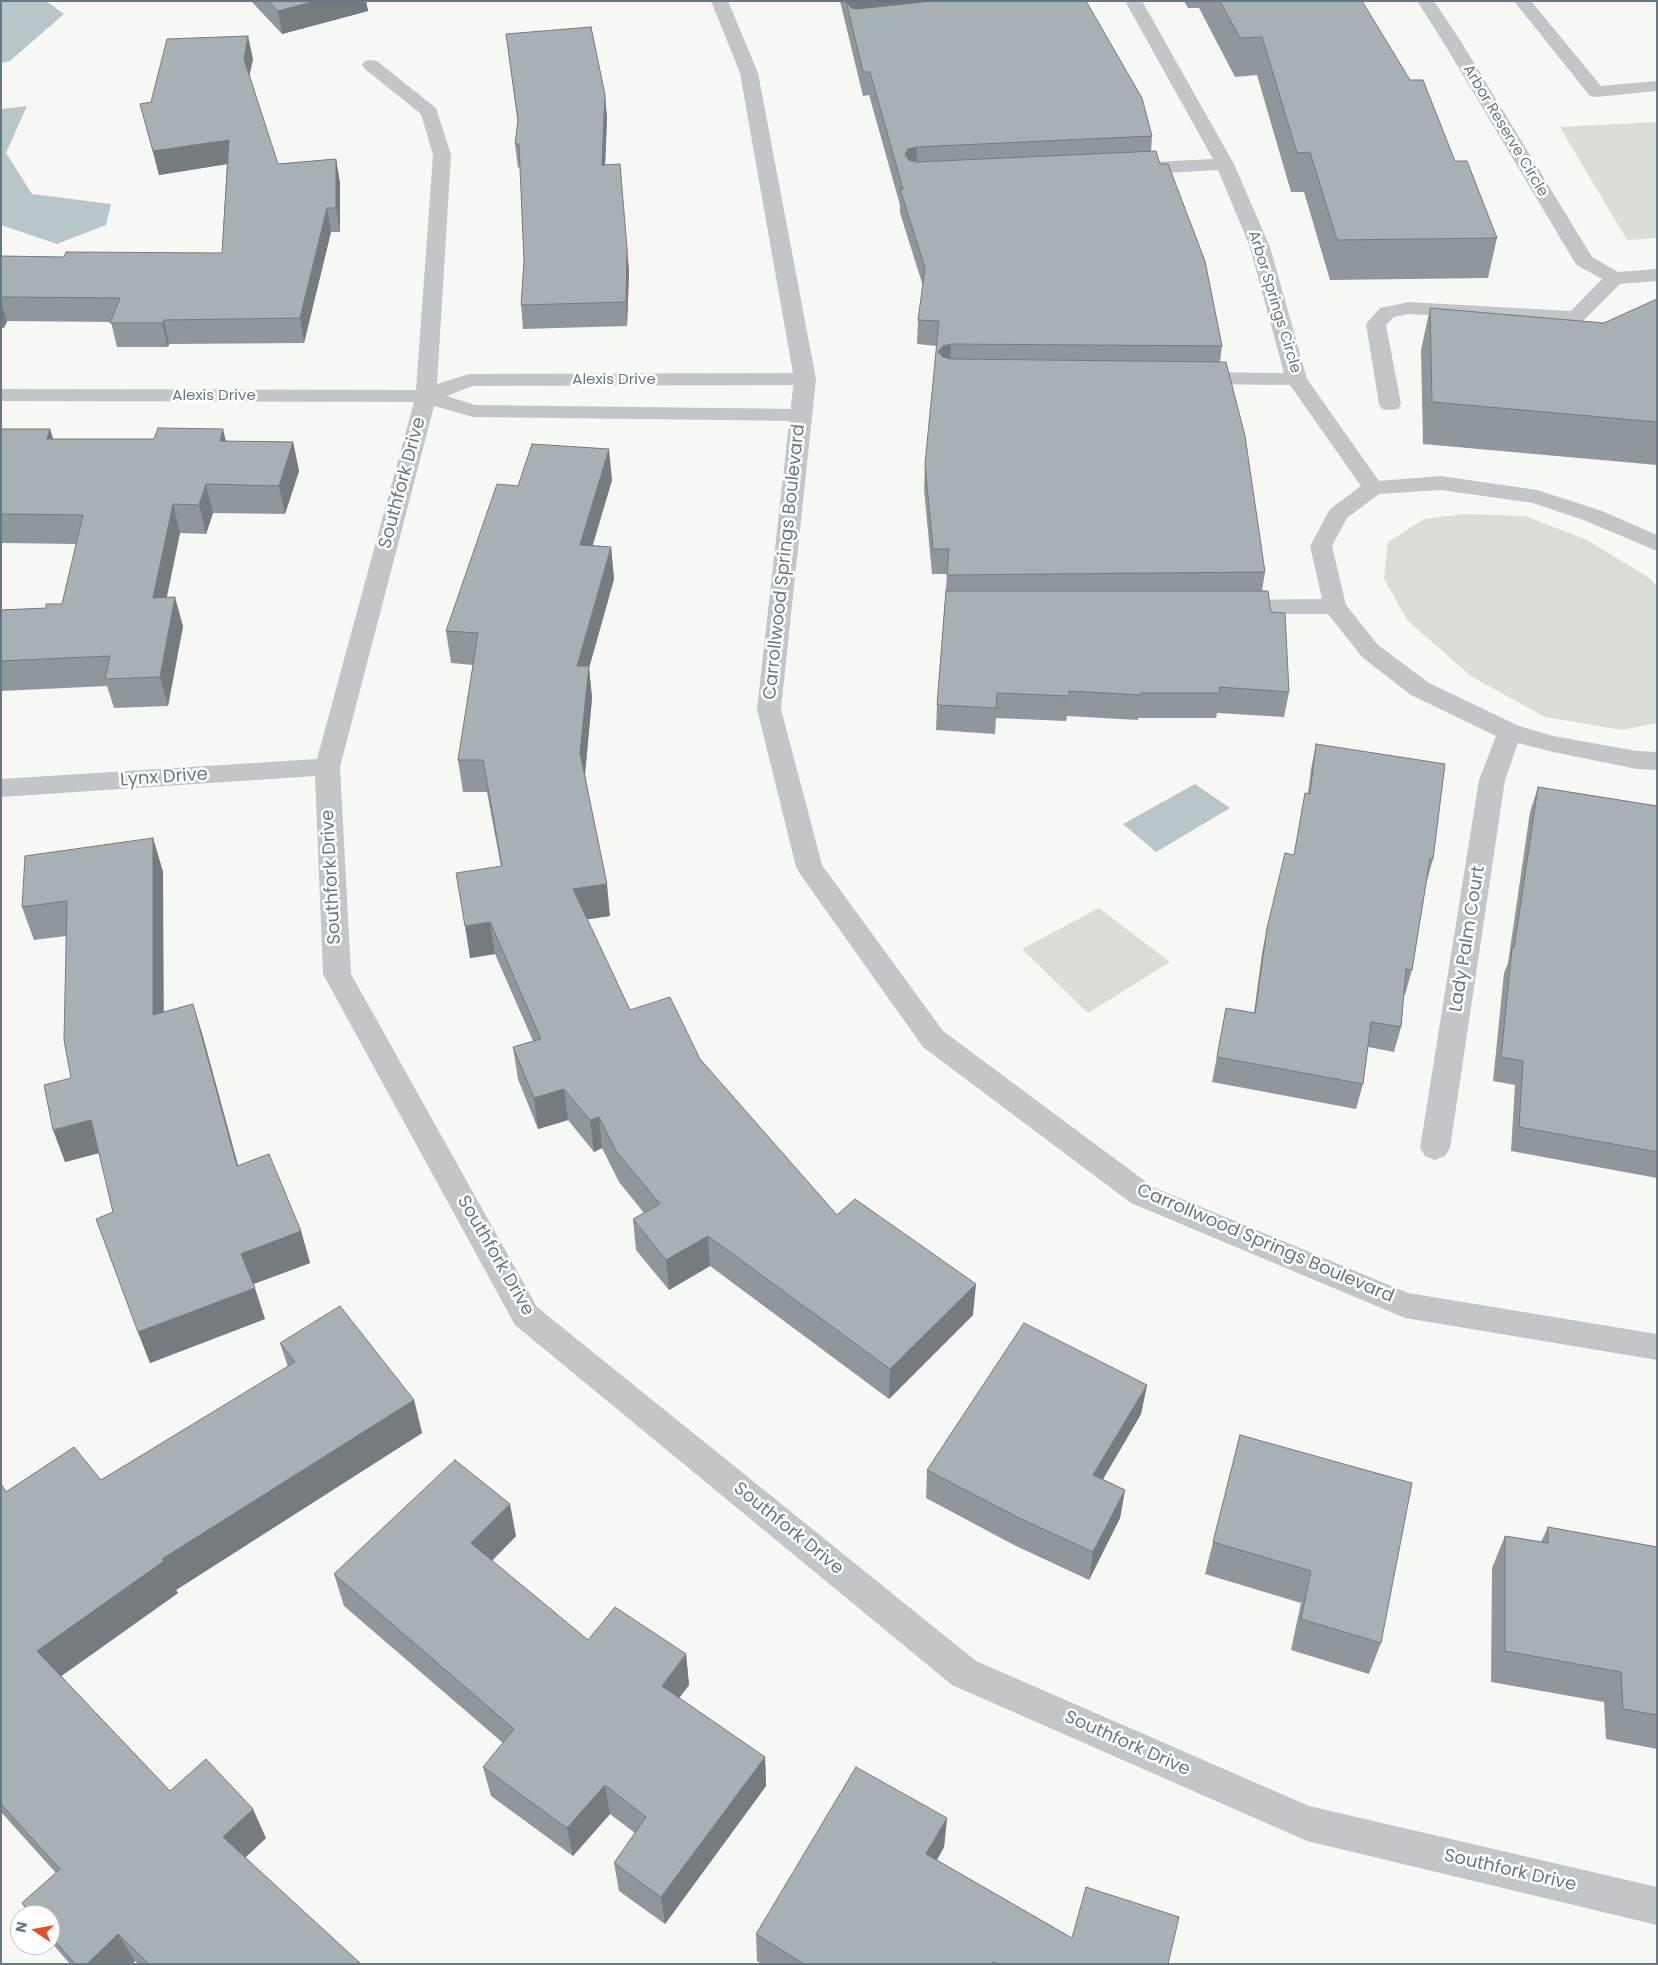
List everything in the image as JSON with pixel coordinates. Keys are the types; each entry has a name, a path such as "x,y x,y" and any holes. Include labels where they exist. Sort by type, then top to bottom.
{"street":[{"name":"Carrollwood Springs Boulevard","path":"719,1 749,73 805,380 769,709 809,867 933,1039 1142,1195 1405,1305 1657,1346"},
{"name":"Arbor Springs Circle","path":"1133,1 1225,164 1260,247 1296,379 1373,488"},
{"name":"Arbor Reserve Circle","path":"1425,1 1451,40 1584,261 1614,278"},
{"path":"1522,1 1596,92 1657,86"},
{"name":"Southfork Drive","path":"371,65 430,112 442,156 426,396 327,767 337,974 526,1316 964,1673 1307,1823 1657,1906"},
{"path":"1115,169 1225,164"},
{"path":"1390,404 1376,324 1386,312 1409,308 1576,317 1614,278 1657,275"},
{"path":"1178,378 1296,379"},
{"name":"Alexis Drive","path":"426,396 469,380 805,380"},
{"name":"Alexis Drive","path":"1,396 426,396 473,411 801,415"},
{"path":"1657,544 1594,516 1537,497 1441,483 1373,488 1338,514 1321,546 1335,606 1370,651 1420,688 1510,732 1552,744 1637,760 1657,761"},
{"path":"1210,607 1335,606"},
{"name":"Lady Palm Court","path":"1435,1148 1492,780 1510,732"},
{"name":"Lynx Drive","path":"1,788 327,767"}],"shaded area":[{"path":"1,1 46,1 64,14 10,61 1,63"},
{"path":"27,106 6,153 32,194 111,204 106,225 57,244 1,225 1,109"},
{"path":"1657,122 1657,238 1627,240 1560,127"},
{"path":"1464,514 1525,516 1587,540 1648,577 1657,586 1657,723 1621,730 1545,717 1472,677 1408,621 1384,579 1388,542 1424,519"},
{"path":"1195,784 1230,808 1156,852 1123,824"},
{"path":"1099,908 1170,962 1088,1013 1022,949"}],"building":[{"path":"268,1 316,1 278,11"},
{"path":"846,1 848,1 847,3 851,8 857,9 932,1 1086,1 1142,98 1152,136 917,147 908,149 905,155 909,160 917,162 1156,151 1160,164 1168,164 1205,261 1222,346 951,344 943,346 938,352 943,357 951,359 1226,362 1245,436 1265,572 947,575 949,549 933,549 925,464 939,321 918,320 925,268 900,189 903,189 870,72 863,72"},
{"path":"1220,1 1362,1 1410,80 1423,80 1455,161 1467,161 1497,238 1337,240 1310,152 1297,153 1262,37 1240,38"},
{"path":"591,27 605,95 602,165 620,164 627,248 626,302 521,305 524,261 519,144 515,144 518,120 506,34"},
{"path":"248,36 244,59 278,164 336,159 336,208 327,208 300,318 164,320 162,323 110,323 120,298 1,297 1,256 64,257 66,252 222,253 229,140 153,151 140,104 151,102 167,39"},
{"path":"1657,299 1657,422 1432,402 1430,308 1604,323"},
{"path":"158,428 223,429 220,441 293,442 279,486 206,484 199,505 173,504 153,598 175,597 160,677 105,679 110,656 1,661 1,610 46,608 46,604 62,604 83,515 1,514 1,429 50,429 47,439 154,439"},
{"path":"532,444 609,449 580,545 611,547 577,666 589,666 580,753 607,884 573,889 630,1010 670,997 700,1059 837,1215 855,1199 976,1284 890,1369 708,1236 666,1260 633,1219 660,1204 616,1151 599,1117 590,1120 564,1089 534,1098 513,1047 541,1039 490,922 465,926 456,873 502,866 483,760 458,760 478,633 446,631 497,484 518,486"},
{"path":"946,591 1268,591 1271,612 1285,613 1289,692 1219,687 1220,693 1141,693 1141,695 1069,691 1069,696 997,693 996,708 937,705"},
{"path":"1316,744 1445,764 1433,859 1430,859 1412,970 1406,969 1401,1027 1371,1022 1363,1084 1217,1057 1226,1008 1255,1013 1267,928 1285,853 1294,855 1305,793 1310,794"},
{"path":"1538,787 1657,806 1657,1152 1519,1127 1523,1061 1501,1057 1512,948 1514,948"},
{"path":"153,838 153,1015 193,1004 237,1166 269,1154 301,1231 241,1254 255,1288 138,1332 96,1219 113,1212 91,1120 53,1130 44,1085 71,1078 64,1040 67,901 22,907 25,856"},
{"path":"340,1306 414,1400 162,1559 164,1561 37,1651 170,1791 206,1759 253,1809 223,1837 361,1964 149,1964 118,1934 87,1964 75,1964 60,1947 60,1905 24,1905 22,1903 60,1869 1,1804 1,1484 6,1492 74,1447 101,1480 295,1362 280,1343"},
{"path":"1024,1323 1147,1385 1093,1475 1125,1490 1093,1552 1017,1517 927,1470"},
{"path":"1240,1435 1412,1483 1381,1643 1301,1619 1311,1571 1213,1542"},
{"path":"455,1460 510,1504 471,1543 588,1640 615,1607 686,1654 662,1686 765,1757 661,1897 614,1863 646,1817 605,1785 567,1828 483,1767 514,1729 334,1574"},
{"path":"1548,1527 1657,1547 1657,1715 1623,1709 1621,1672 1505,1651 1505,1536 1548,1543"},
{"path":"856,1767 947,1818 926,1854 1072,1938 1086,1887 1179,1917 1168,1964 999,1964 993,1962 992,1964 804,1964 756,1934"}]}
